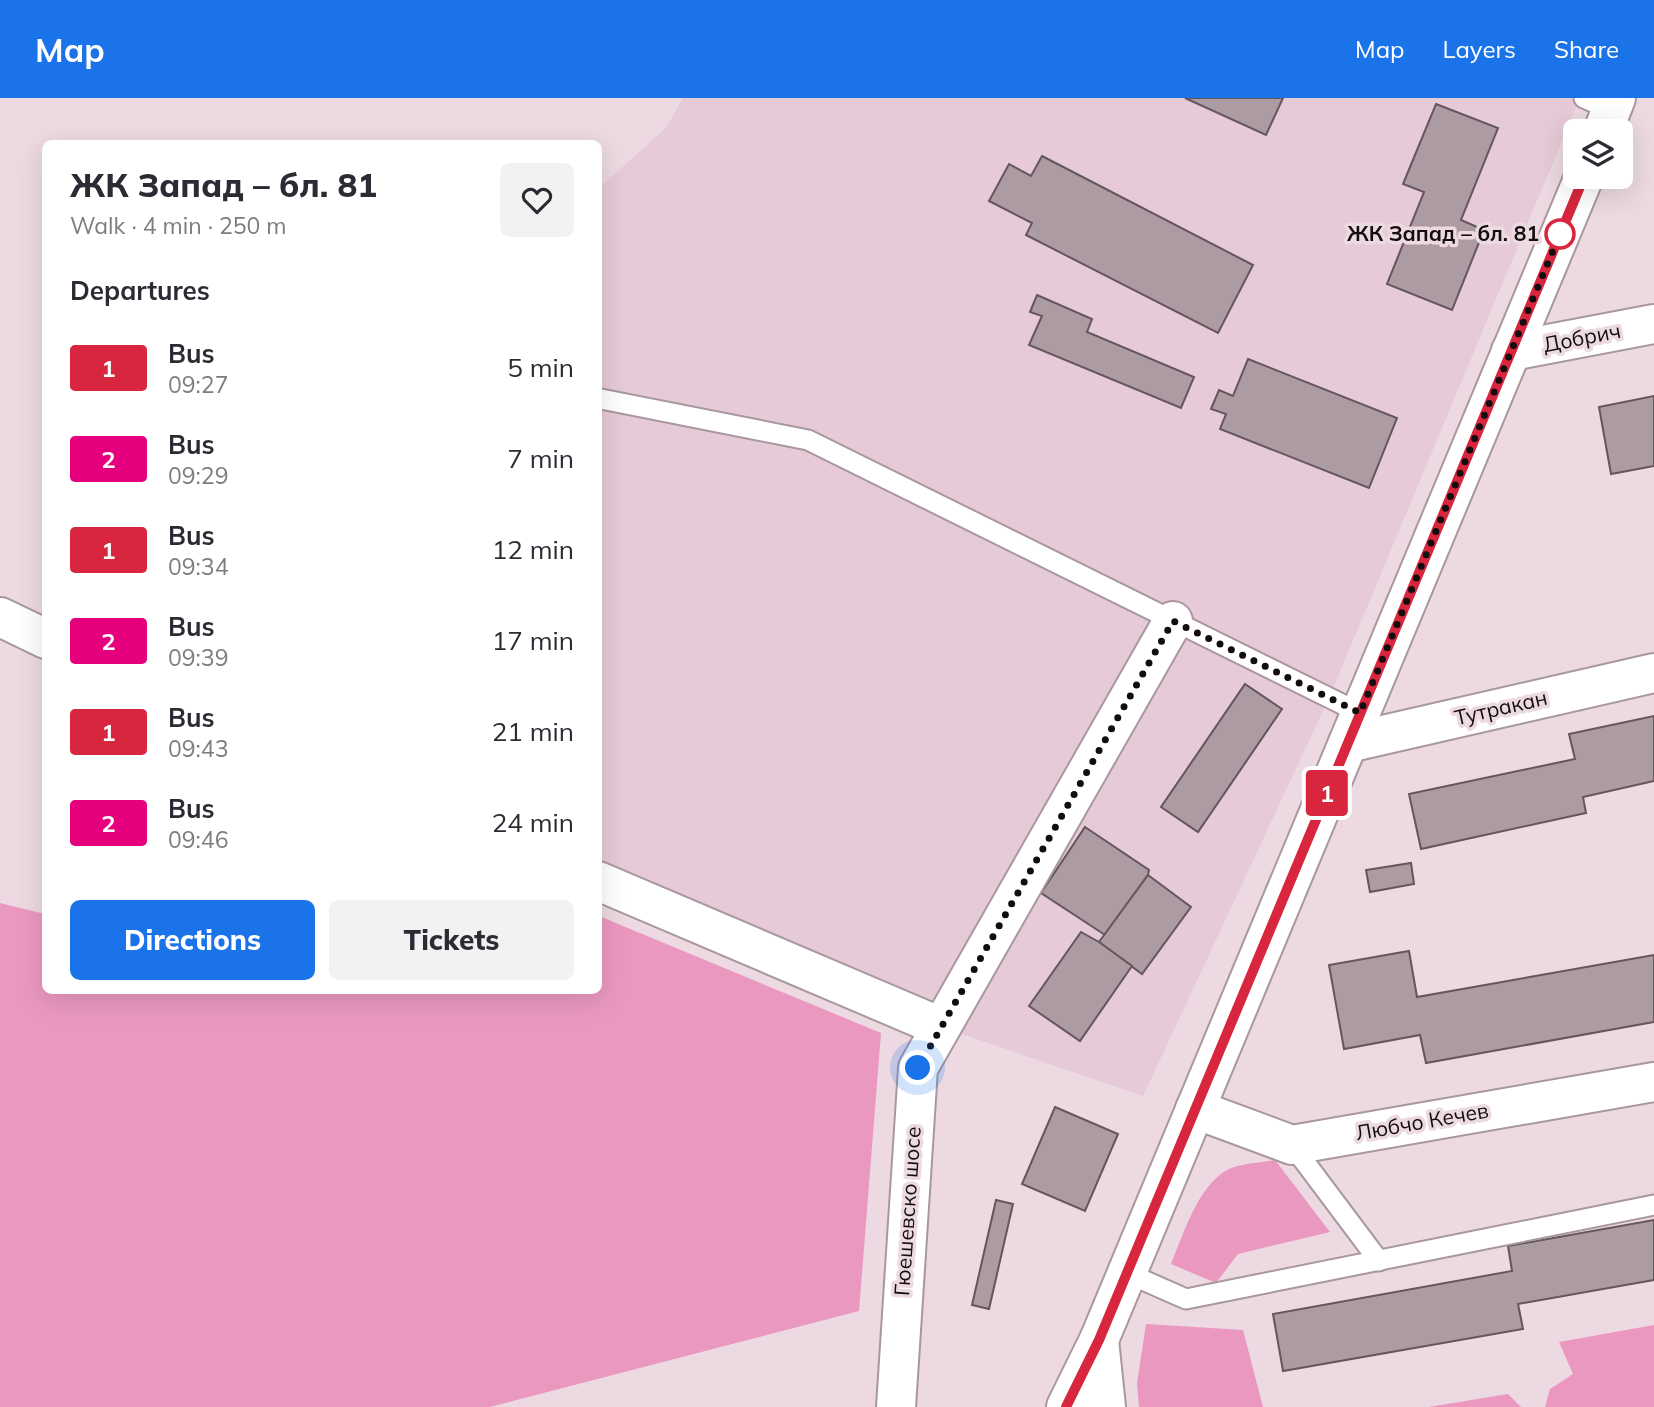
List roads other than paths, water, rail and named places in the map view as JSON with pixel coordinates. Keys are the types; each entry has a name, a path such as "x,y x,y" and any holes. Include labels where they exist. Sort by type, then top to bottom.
{"street":[{"path":"1066,1407 1099,1340 1579,189"},
{"name":"Добрич","path":"1511,351 1654,324"},
{"path":"0,617 42,637"},
{"name":"Гюешевско шосе","path":"896,1407 918,1068 1173,621"},
{"name":"Тутракан","path":"1354,728 1654,673"},
{"path":"602,883 941,1027"},
{"name":"Любчо Кечев","path":"1292,1145 1654,1082"},
{"path":"1195,1109 1292,1145"},
{"path":"1099,1340 1106,1407"}],"lane":[{"path":"602,399 808,440 1173,621 1354,728"},
{"path":"1292,1145 1378,1261"},
{"path":"1127,1273 1186,1299 1654,1205"}],"place":[{"name":"ЖК Запад – бл. 81","path":"1560,234"}]}
